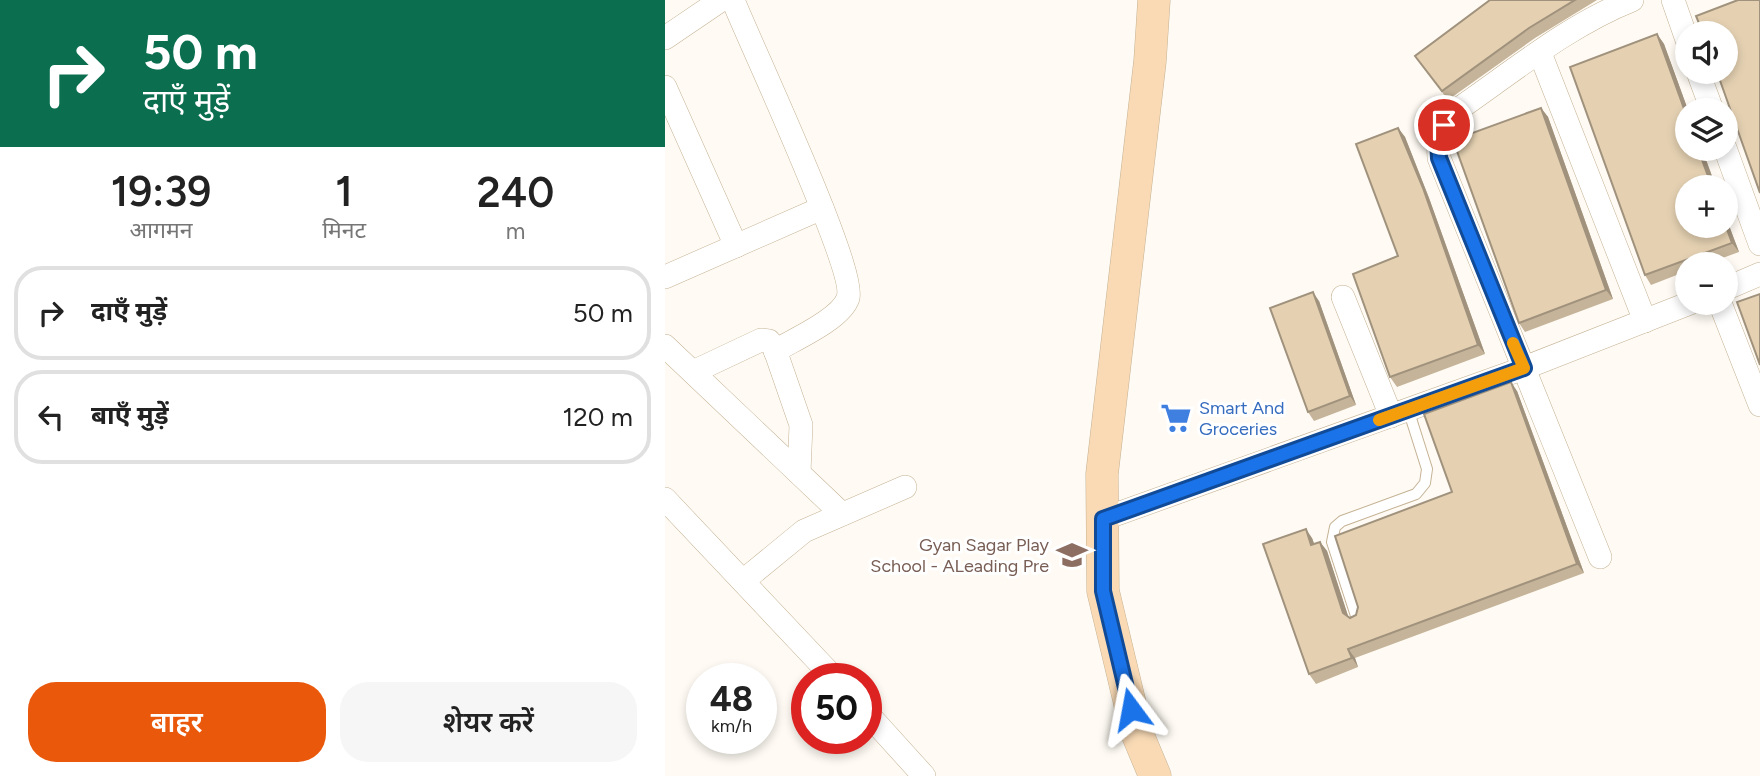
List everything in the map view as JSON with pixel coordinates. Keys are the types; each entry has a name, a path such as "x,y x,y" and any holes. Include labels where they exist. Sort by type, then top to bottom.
{"main road":[{"path":"1154,0 1150,61 1102,474 1103,591 1137,733 1156,776"}],"street":[{"path":"665,38 722,0"},
{"path":"733,0 822,208 848,282 849,296 835,315 775,351"},
{"path":"1601,557 1439,158 1438,139 1444,125 1460,108 1574,29 1632,0"},
{"path":"1673,0 1680,21"},
{"path":"1540,53 1645,321"},
{"path":"665,87 736,246"},
{"path":"1730,161 1760,244"},
{"path":"665,277 822,208"},
{"path":"1738,283 1760,274"},
{"path":"1343,297 1399,413"},
{"path":"1103,519 1524,368 1675,309"},
{"path":"1725,315 1760,405"},
{"path":"693,372 761,340 769,341 801,425 799,473"},
{"path":"665,346 842,514"},
{"path":"743,582 804,531 905,487"},
{"path":"665,499 820,663"},
{"path":"882,730 924,776"}],"lane":[{"path":"1357,620 1332,542 1335,527 1342,521 1416,494 1425,483 1427,469 1399,413"}],"building":[{"path":"1490,0 1575,0 1529,28 1442,91 1415,56"},
{"path":"1738,0 1760,0 1760,193 1738,131 1738,98 1726,98 1721,84 1738,84 1738,21 1698,21 1696,16"},
{"path":"1657,34 1680,98 1675,98 1675,161 1702,161 1708,175 1675,175 1675,238 1730,238 1732,243 1708,252 1675,252 1675,264 1645,275 1570,67"},
{"path":"1541,108 1606,290 1519,323 1453,140"},
{"path":"1398,128 1423,188 1478,345 1390,377 1353,274 1398,256 1356,144"},
{"path":"1313,292 1350,396 1308,412 1270,308"},
{"path":"1760,294 1760,365 1738,305 1738,302"},
{"path":"1511,382 1577,564 1348,649 1352,658 1309,674 1263,544 1306,529 1311,545 1320,542 1343,613 1350,618 1356,615 1358,607 1335,536 1452,492 1424,414"}],"slow traffic":[{"path":"1379,420 1524,368 1513,343"}],"place":[{"name":"Smart And Groceries","path":"1176,418"},
{"name":"Gyan Sagar Play School - ALeading Pre","path":"1072,555"}],"route":[{"path":"1131,709 1103,591 1103,519 1524,368 1439,158 1438,139 1444,125"}]}
